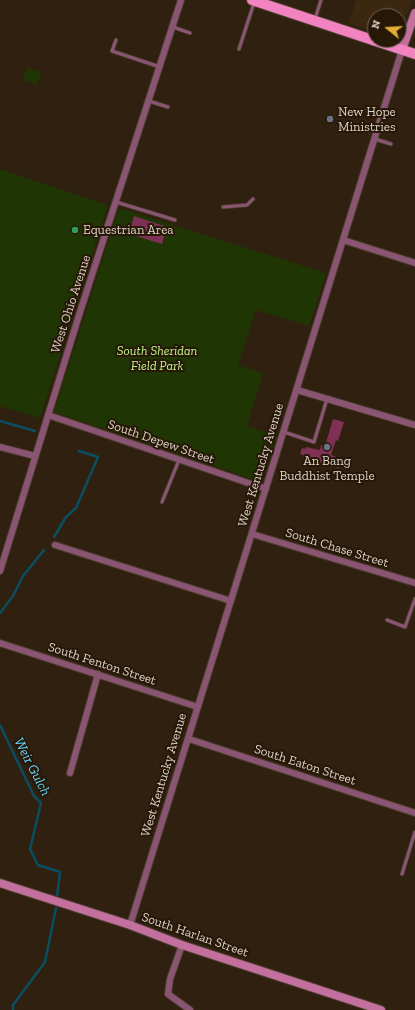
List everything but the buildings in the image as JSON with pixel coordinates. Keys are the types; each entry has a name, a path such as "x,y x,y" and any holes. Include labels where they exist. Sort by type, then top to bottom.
{"main road":[{"path":"253,0 415,54"}],"street":[{"name":"West Ohio Avenue","path":"0,571 35,456 181,0"},
{"name":"West Kentucky Avenue","path":"130,925 402,50 415,13"},
{"path":"343,240 415,263"},
{"path":"297,390 415,425"},
{"name":"South Depew Street","path":"48,415 266,489"},
{"path":"0,447 35,456"},
{"name":"South Chase Street","path":"252,534 415,583"},
{"path":"55,545 231,602"},
{"name":"South Fenton Street","path":"0,643 198,707"},
{"path":"70,773 98,674"},
{"name":"South Eaton Street","path":"189,739 415,813"},
{"name":"South Harlan Street","path":"0,883 130,925 182,946 381,1010"},
{"path":"182,946 170,979 168,994 190,1010"}],"lane":[{"path":"239,49 253,0"},
{"path":"314,20 321,0"},
{"path":"173,27 190,33"},
{"path":"116,40 112,51 160,67"},
{"path":"149,101 168,107"},
{"path":"367,109 382,114"},
{"path":"375,139 391,144"},
{"path":"223,208 247,205 253,198"},
{"path":"116,202 175,220"},
{"path":"284,432 314,442 328,399"},
{"path":"162,502 179,460"},
{"path":"387,620 405,626 415,599"},
{"path":"402,874 415,832"}],"shaded area":[{"path":"356,0 412,0 407,15 407,8 367,8 367,29 349,23"}],"green space":[{"path":"27,68 41,72 37,84 23,80"},
{"path":"0,169 108,205 40,418 0,406"},
{"name":"South Sheridan Field Park","path":"119,208 326,273 309,326 256,310 238,365 263,373 247,426 277,436 261,482 54,412"}],"waterway":[{"name":"Weir Gulch","path":"0,421 35,431"},
{"name":"Weir Gulch","path":"54,537 66,517 76,508 98,457 79,451"},
{"name":"Weir Gulch","path":"0,613 13,596 23,576 44,550"},
{"name":"Weir Gulch","path":"0,725 34,796 41,803 30,849 38,865 60,872 57,897"},
{"name":"Weir Gulch","path":"13,1010 13,1005 45,962 56,908"}],"place":[{"name":"New Hope Ministries","path":"330,119"},
{"name":"Equestrian Area","path":"75,230"},
{"name":"An Bang Buddhist Temple","path":"327,447"}]}
